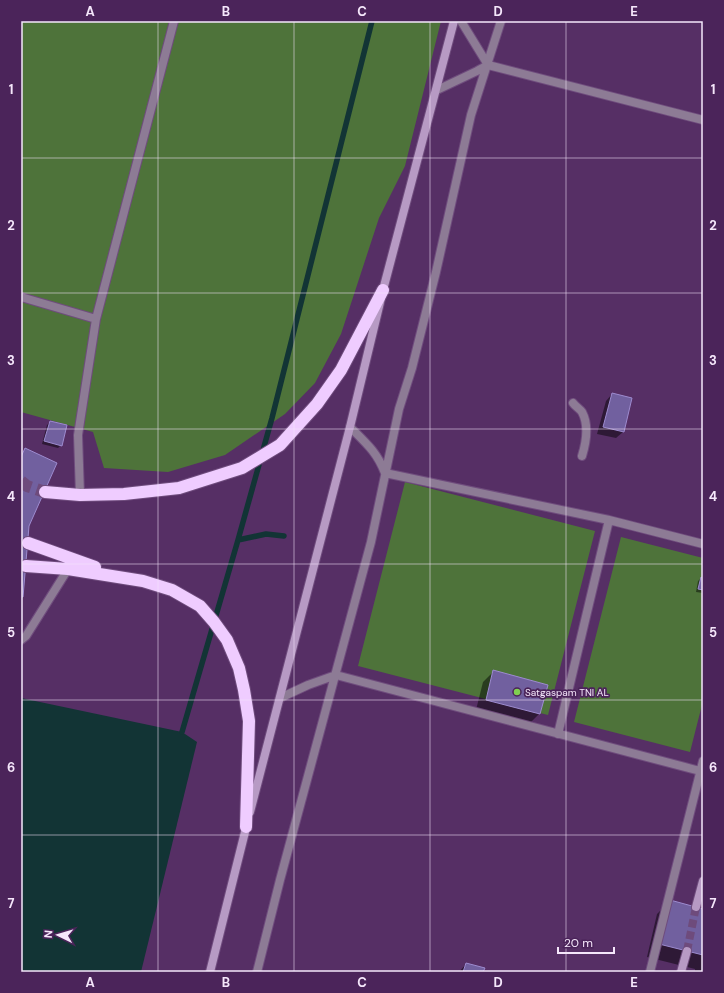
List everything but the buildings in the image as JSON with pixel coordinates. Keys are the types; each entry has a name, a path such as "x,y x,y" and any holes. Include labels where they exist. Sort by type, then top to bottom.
{"highway":[{"path":"45,492 80,495 124,494 179,488 242,468 280,445 317,404 341,370 383,290"},
{"path":"28,543 118,576"},
{"path":"26,566 68,569 143,581 172,590 200,606 214,622 227,640 239,668 248,721 246,827"}],"street":[{"path":"210,972 246,827 350,427 383,290 454,21"},
{"path":"696,907 703,881"},
{"path":"681,972 687,951"}],"lane":[{"path":"80,495 78,435 96,319 174,21"},
{"path":"461,21 488,65 703,120"},
{"path":"257,972 280,880 371,542 399,409 412,368 436,272 471,115 501,21"},
{"path":"437,90 477,72 488,65"},
{"path":"21,297 96,319"},
{"path":"572,403 582,412 585,424 587,439 582,456"},
{"path":"350,427 375,452 385,473"},
{"path":"385,473 609,520 703,544"},
{"path":"558,734 609,520"},
{"path":"21,640 26,636 68,569"},
{"path":"280,698 308,685 336,675 700,771"},
{"path":"650,972 703,761"}],"green space":[{"path":"21,21 441,21 405,166 379,218 341,334 315,383 285,414 225,455 168,472 104,468 93,432 21,412"},
{"path":"405,482 595,531 548,715 358,666"},
{"path":"621,537 703,558 703,701 690,752 574,722"}],"shaded area":[{"path":"21,698 182,732 197,742 141,972 21,972"}],"waterway":[{"path":"182,732 272,418 372,21"},
{"path":"238,540 266,534 284,536"}],"tunnel":[{"path":"21,481 27,486 45,492"},
{"path":"687,951 696,907"}],"place":[{"name":"Satgaspam TNI AL","path":"517,692"}]}
